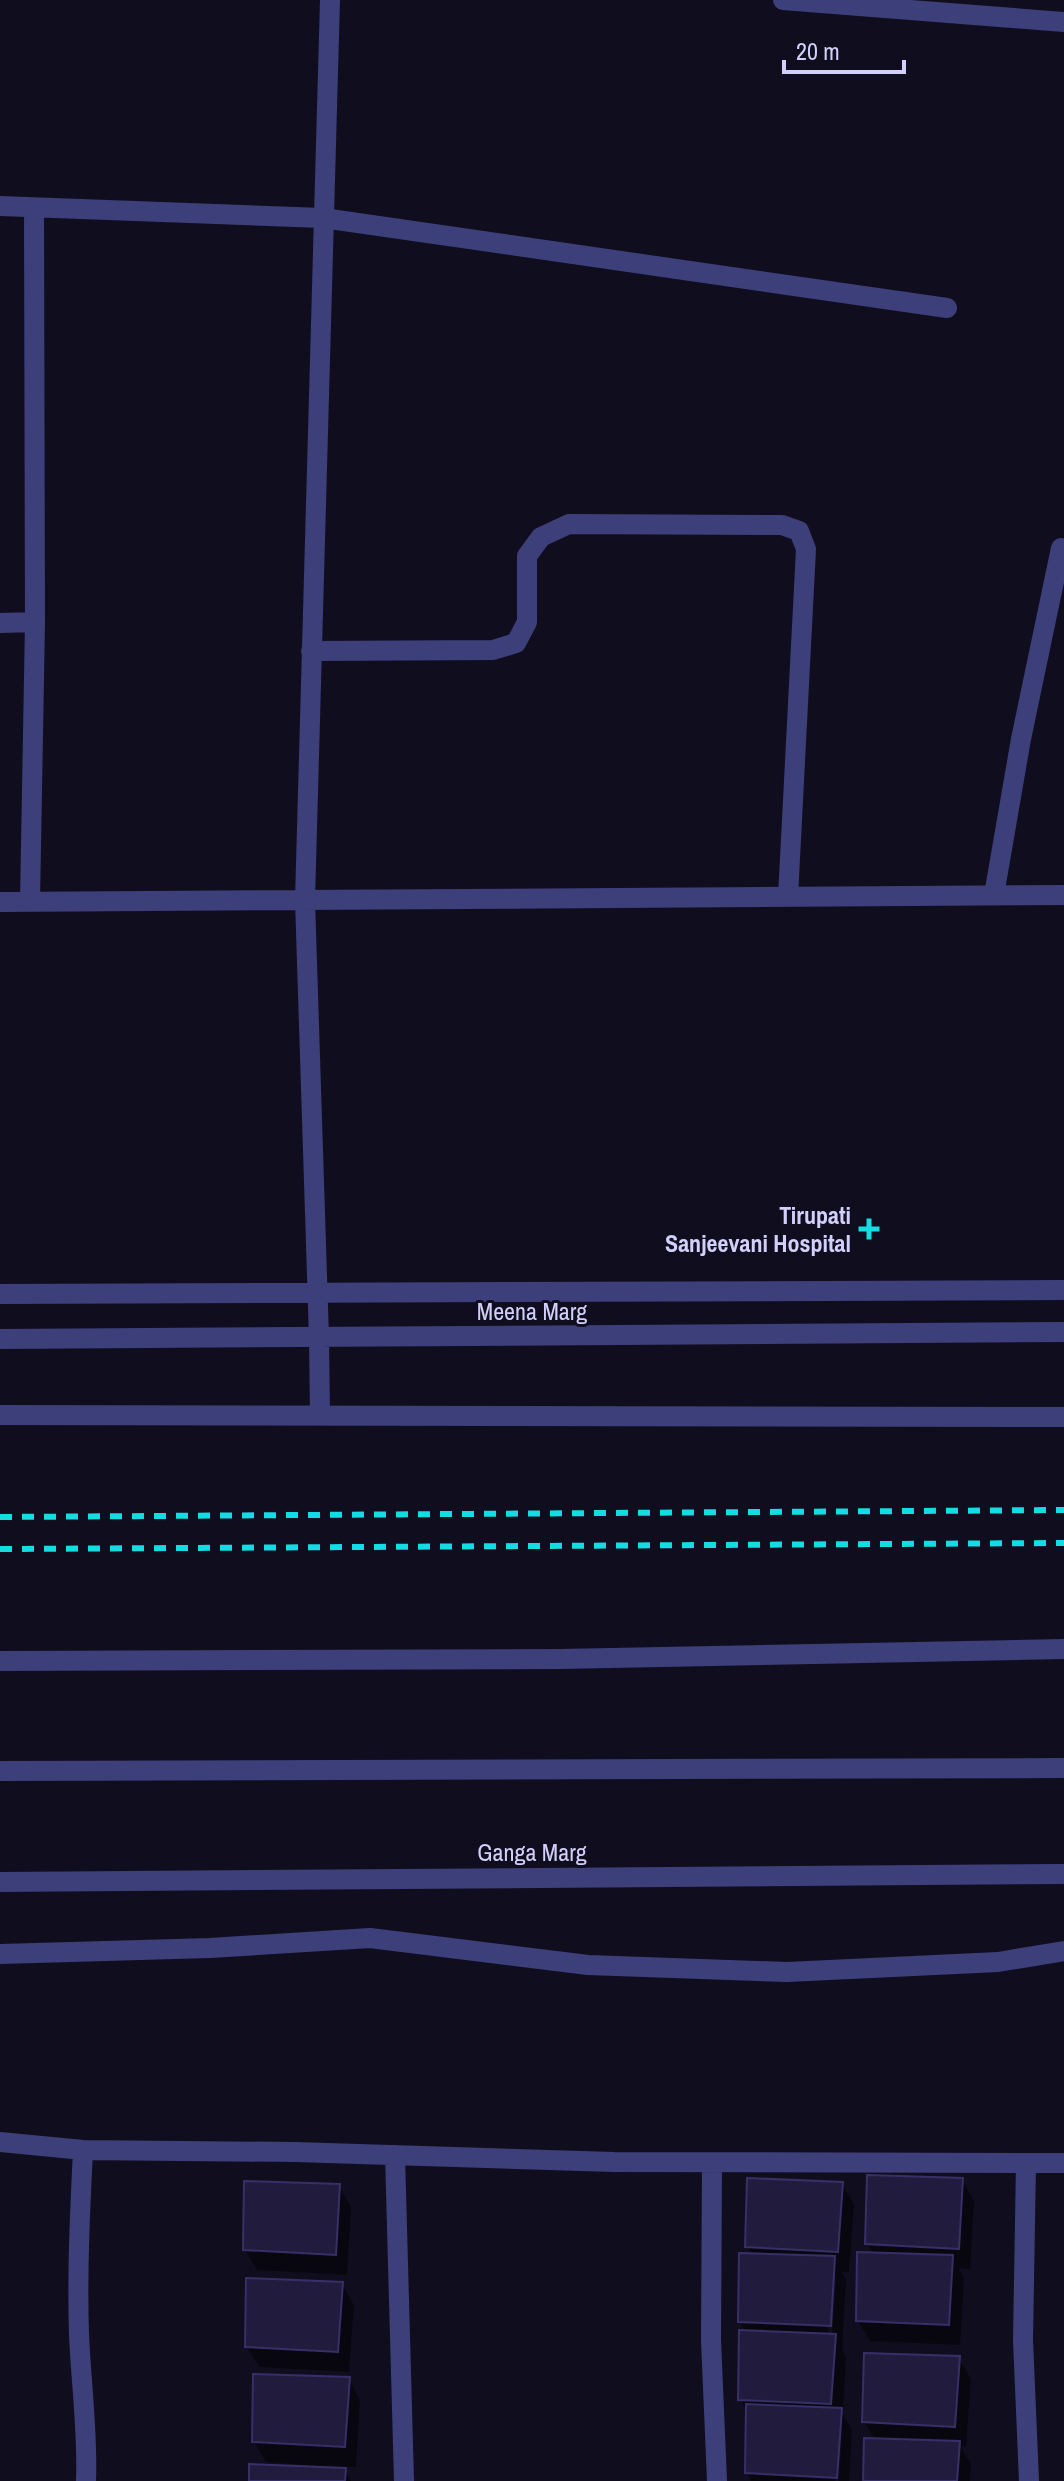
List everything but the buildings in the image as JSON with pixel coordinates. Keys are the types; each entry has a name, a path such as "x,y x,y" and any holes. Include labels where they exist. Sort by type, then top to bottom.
{"street":[{"path":"320,1415 305,900 330,0"},
{"path":"783,0 1064,22"},
{"path":"0,206 323,218 947,308"},
{"path":"30,902 35,622 34,209"},
{"path":"311,651 493,650 516,643 527,622 527,556 541,537 569,524 782,525 799,531 806,549 788,897"},
{"path":"994,895 1021,739 1061,548"},
{"path":"0,623 35,622"},
{"path":"0,902 1064,895"},
{"path":"0,1294 1064,1290"},
{"name":"Meena Marg","path":"0,1339 1064,1332"},
{"path":"0,1415 1064,1417"},
{"path":"0,1661 560,1659 1064,1649"},
{"path":"0,1771 1064,1768"},
{"name":"Ganga Marg","path":"0,1882 1064,1874"},
{"path":"0,1954 210,1948 370,1938 588,1965 787,1972 998,1962 1064,1951"},
{"path":"0,2142 83,2150 712,2163 1064,2163"},
{"path":"83,2150 78,2251 86,2481"},
{"path":"395,2155 404,2481"},
{"path":"712,2163 711,2340 717,2481"},
{"path":"1026,2163 1023,2340 1029,2481"}],"railway":[{"path":"0,1517 1064,1510"},
{"path":"0,1549 1064,1543"}],"place":[{"name":"Tirupati Sanjeevani Hospital","path":"869,1229"}]}
